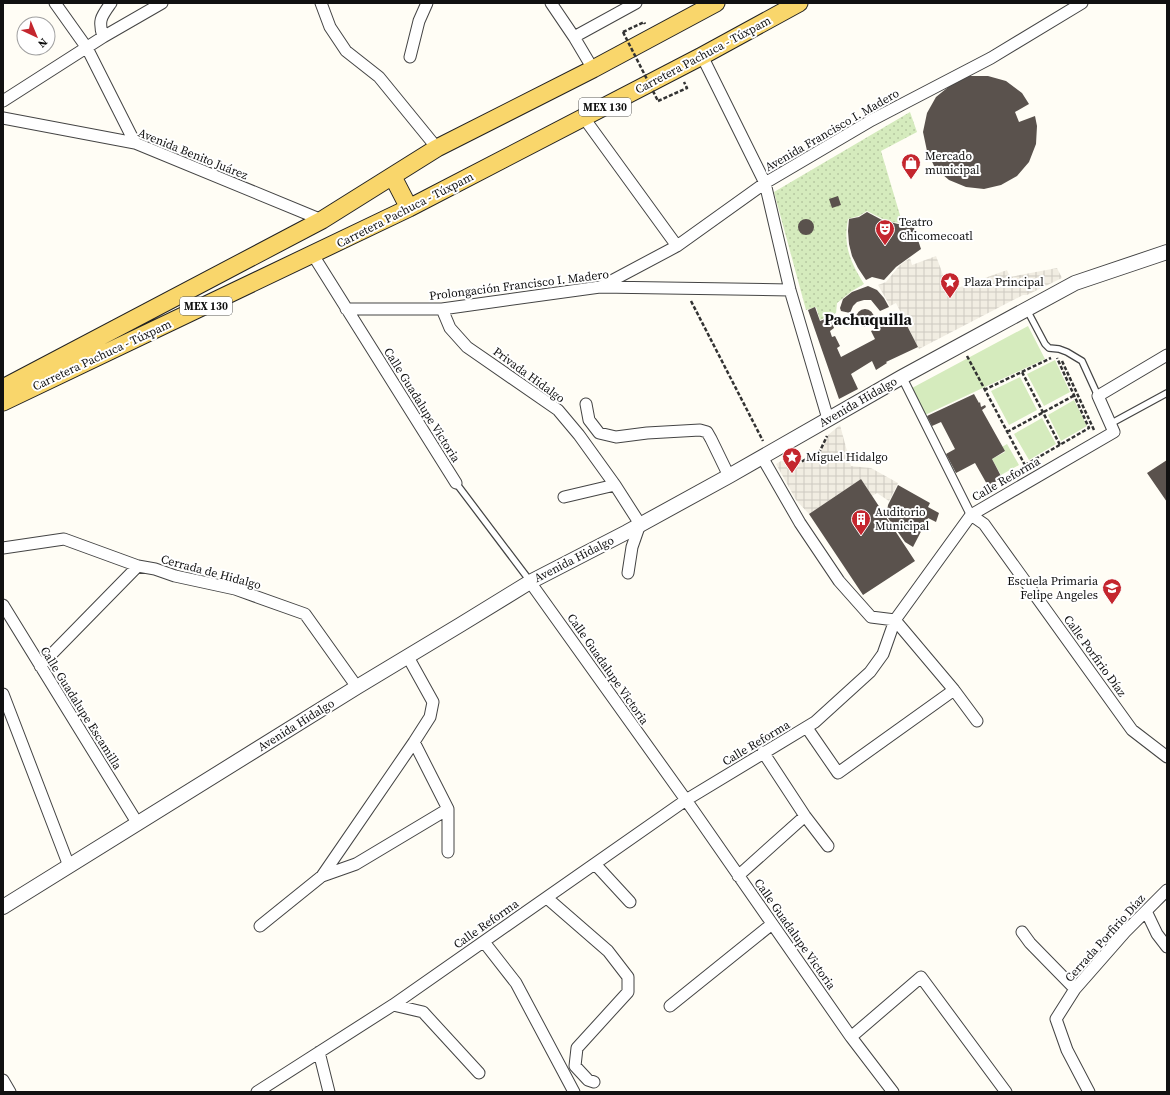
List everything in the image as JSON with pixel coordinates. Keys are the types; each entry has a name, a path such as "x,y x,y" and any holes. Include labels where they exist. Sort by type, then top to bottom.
{"main road":[{"name":"Carretera Pachuca - Túxpam","path":"3,388 322,220 393,177 437,148 593,69 716,3"},
{"name":"Carretera Pachuca - Túxpam","path":"3,402 409,208 702,56 799,3"},
{"path":"393,177 409,208"}],"street":[{"path":"55,3 87,48 135,143"},
{"path":"103,37 100,25 101,16 111,3"},
{"path":"3,101 103,37 162,3"},
{"path":"321,3 330,27 346,50 379,77 437,148"},
{"path":"410,57 419,21 427,3"},
{"path":"551,3 574,36 593,69"},
{"path":"574,36 636,3"},
{"name":"Avenida Francisco I. Madero","path":"600,287 677,246 765,183 872,120 991,58 1082,3"},
{"path":"702,56 765,183 790,290 828,419"},
{"name":"Avenida Benito Juárez","path":"3,118 135,143 322,220"},
{"path":"584,118 677,246"},
{"name":"Avenida Hidalgo","path":"3,907 357,687 530,582 729,476 902,377 1075,283 1139,260 1167,252"},
{"name":"Calle Guadalupe Victoria","path":"313,255 456,482"},
{"name":"Prolongación Francisco I. Madero","path":"346,309 442,309 600,287 790,290"},
{"name":"Privada Hidalgo","path":"442,309 450,328 467,347 558,410 579,435 616,485 640,524"},
{"path":"1110,424 1098,396 1167,355"},
{"name":"Calle Porfirio Díaz","path":"902,377 971,515 984,524 1132,730 1167,757"},
{"path":"586,404 589,420 599,433 616,437 647,433 700,430 707,432 729,476"},
{"name":"Calle Reforma","path":"256,1092 393,1005 686,800 763,752 807,728 870,672 883,654 895,620 971,515 1114,432 1110,424"},
{"path":"765,455 800,523 839,582 871,617 895,620 954,690 977,721"},
{"path":"564,497 616,485"},
{"path":"628,573 632,547 640,524"},
{"name":"Cerrada de Hidalgo","path":"3,548 64,539 138,566 235,589 305,614 357,687"},
{"path":"40,666 138,566"},
{"name":"Calle Guadalupe Victoria","path":"530,582 686,800 851,1037 893,1092"},
{"name":"Calle Guadalupe Escamilla","path":"3,605 138,824"},
{"path":"260,926 322,876 430,717 433,702 408,657"},
{"path":"807,728 838,773 954,690"},
{"path":"3,694 69,866"},
{"path":"414,742 448,809 448,852"},
{"path":"763,752 805,816 828,846"},
{"path":"322,876 356,864 448,809"},
{"path":"738,876 805,816"},
{"path":"595,864 630,902"},
{"name":"Cerrada Porfirio Díaz","path":"1089,1092 1067,1050 1056,1019 1075,989 1125,932 1167,890"},
{"path":"547,898 608,951 628,977 628,992 577,1048 575,1066 588,1080 594,1082"},
{"path":"1146,911 1157,934 1167,947"},
{"path":"670,1006 772,924"},
{"path":"1022,932 1030,943 1075,989"},
{"path":"484,942 516,983 574,1092"},
{"path":"851,1037 921,977 984,1060 1006,1092"},
{"path":"393,1005 423,1012 479,1074"},
{"path":"319,1052 329,1092"},
{"path":"3,1080 10,1092"}],"lane":[{"path":"1027,310 1044,344 1048,348 1059,349 1067,352 1082,361 1098,396"},
{"path":"1110,424 1167,393"},
{"name":"Calle Guadalupe Victoria","path":"456,482 530,582"}],"path":[{"path":"644,22 623,32 658,101 686,88"},
{"path":"685,288 765,455"},
{"path":"1058,351 1095,430 1088,434"},
{"path":"960,359 974,352"},
{"path":"1046,357 1052,354"},
{"path":"967,356 1027,469 1034,465"},
{"path":"984,390 1056,356 1089,428 1025,465"},
{"path":"1022,372 1060,445"},
{"path":"1007,432 1078,393"}],"green space":[{"path":"910,112 917,132 881,151 902,222 898,223 889,221 867,211 859,216 848,219 846,237 847,245 851,260 864,284 837,303 836,313 820,320 816,307 806,310 774,192"},
{"path":"1028,326 1045,359 925,415 912,388"},
{"path":"1055,360 1070,392 1044,406 1027,374"},
{"path":"1020,377 1037,410 1009,425 991,391"},
{"path":"1074,400 1087,426 1061,441 1048,415"},
{"path":"1042,418 1056,444 1029,460 1014,434"},
{"path":"1007,444 1019,465 1001,475 992,459 1005,452 1002,447"}],"shaded area":[{"name":"Plaza Principal","path":"936,256 949,291 1007,270 1010,277 1057,268 1062,278 1027,295 1023,295 919,349 896,303 890,306 878,285 886,282 900,265 910,258 912,265"},
{"path":"840,425 851,466 871,468 898,483 889,501 877,493 872,496 861,479 809,514 796,500 776,464 781,461 801,463 821,452 828,435"}],"building":[{"path":"969,76 988,76 1006,81 1022,93 1029,104 1015,112 1019,122 1035,116 1037,126 1036,144 1029,162 1017,176 1001,185 984,189 966,187 949,180 935,168 927,151 923,132 927,113 936,97 952,84"},
{"path":"838,196 841,205 832,208 829,199"},
{"name":"Teatro Chicomecoatl","path":"867,212 882,220 914,228 921,249 896,267 884,280 872,277 866,280 852,256 849,244 849,219 859,217"},
{"path":"806,219 813,224 814,227 809,234 806,235 799,230 798,227 803,220"},
{"path":"868,286 877,290 889,307 880,311 871,300 864,300 857,302 853,306 850,313 841,311 840,308 843,299 852,292"},
{"path":"815,307 820,321 830,317 834,328 830,331 832,337 835,336 840,346 837,348 841,357 875,339 871,331 902,316 918,347 886,362 887,363 876,370 872,361 851,374 858,389 839,399 808,310"},
{"path":"865,309 871,312 874,318 871,324 865,327 859,324 856,318 859,312"},
{"path":"974,394 979,403 980,402 981,407 985,405 986,407 982,410 1005,451 992,459 1002,478 988,486 975,463 956,473 946,454 955,449 941,422 932,426 927,416"},
{"path":"1167,460 1167,502 1147,473"},
{"name":"Auditorio Municipal","path":"861,479 915,561 863,595 809,514"},
{"path":"898,485 930,503 928,507 939,513 936,522 928,518 913,547 905,542 888,518 888,505"}],"place":[{"name":"Mercado municipal","path":"911,180"},
{"name":"Teatro Chicomecoatl","path":"885,246"},
{"name":"Plaza Principal","path":"950,299"},
{"name":"Miguel Hidalgo","path":"792,474"},
{"name":"Auditorio Municipal","path":"861,536"},
{"name":"Escuela Primaria Felipe Angeles","path":"1112,605"}],"district":[{"name":"Pachuquilla","path":"868,319"}]}
